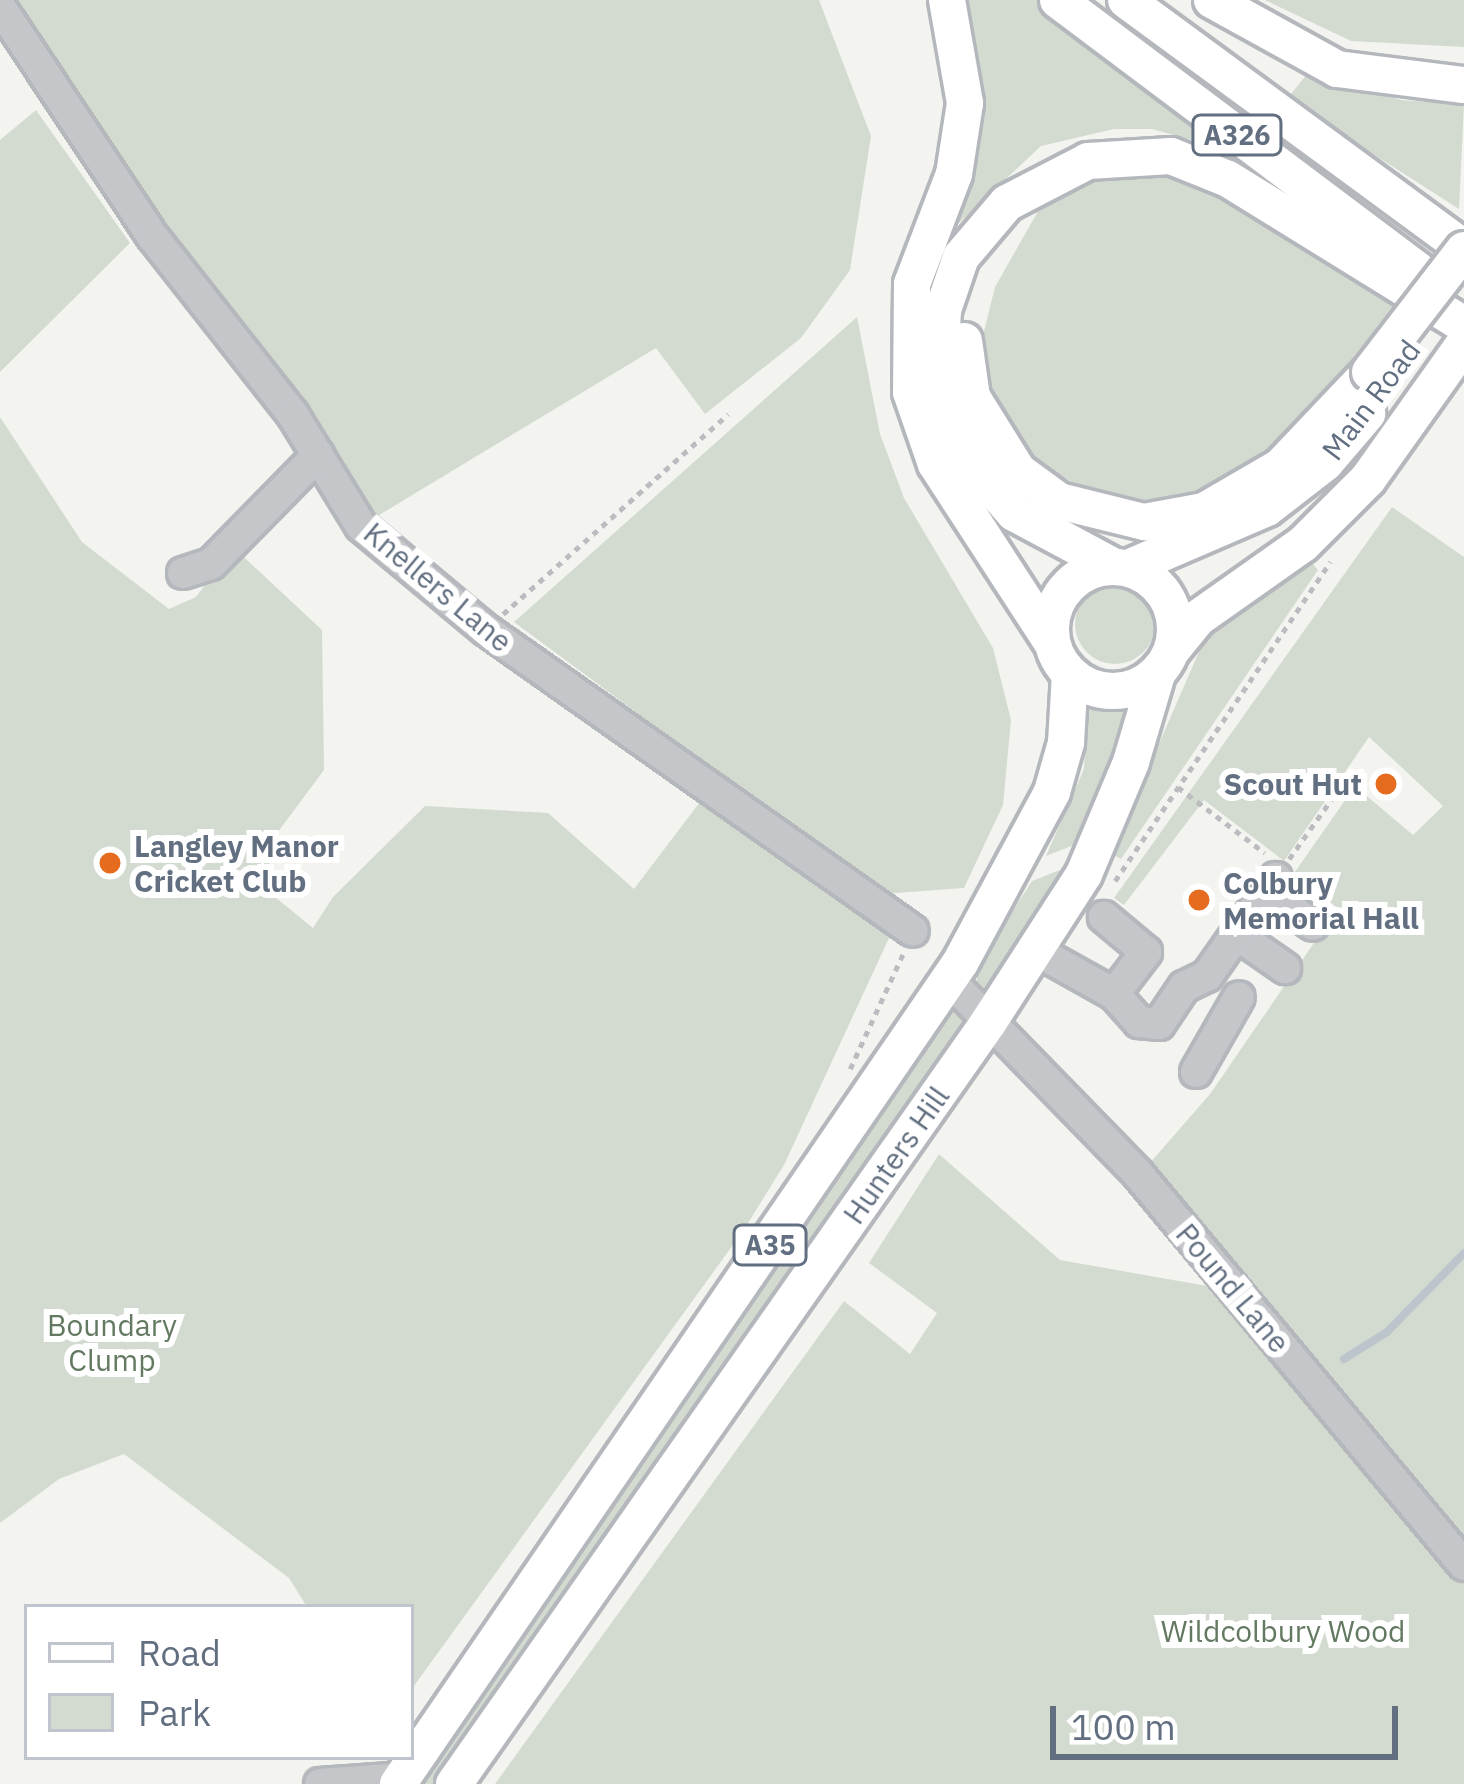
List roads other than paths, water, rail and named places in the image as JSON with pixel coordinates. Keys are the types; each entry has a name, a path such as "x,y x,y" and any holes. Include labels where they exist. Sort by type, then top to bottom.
{"main road":[{"path":"947,0 965,103 954,174 912,284 910,392 936,464 1070,674 1123,691 1164,662 1168,599 1120,567 1037,529 991,491 954,425 940,364 943,310 961,257 1007,203 1044,181 1114,156 1195,163 1464,325"},
{"name":"A326","path":"1058,0 1464,304"},
{"name":"A326","path":"1126,0 1464,249"},
{"path":"1211,0 1337,69 1464,85"},
{"path":"1337,69 1464,65"},
{"path":"1044,181 985,259 964,334 965,367 985,427 1038,488 1115,519 1176,520 1204,511 1280,467 1378,378 1464,249"},
{"name":"Main Road","path":"1120,567 1267,508 1324,464 1378,378 1464,272"},
{"name":"Main Road","path":"1164,662 1198,618 1303,544 1368,479 1464,344"},
{"path":"1051,641 1065,589 1120,567"},
{"name":"Hunters Hill","path":"454,1784 988,1024 1084,874 1131,761 1164,662"},
{"name":"Hunters Hill","path":"400,1781 949,980 1021,861 1052,792 1066,743 1070,674"}],"street":[{"name":"Knellers Lane","path":"0,7 153,237 317,455 361,526 486,630 913,931"},
{"path":"183,573 211,564 317,455"},
{"path":"1035,950 1114,994 1139,1022 1159,1024 1184,987 1207,976 1271,885 1313,925"},
{"path":"1104,917 1146,952 1114,994"},
{"path":"1236,934 1285,968"},
{"path":"1196,1072 1248,1002 1207,976"},
{"name":"Pound Lane","path":"949,980 1138,1174 1464,1565"},
{"path":"320,1784 400,1781"}],"waterway":[{"path":"1344,1359 1387,1332 1464,1253"}],"place":[{"name":"Scout Hut","path":"1386,784"},
{"name":"Langley Manor Cricket Club","path":"110,863"},
{"name":"Colbury Memorial Hall","path":"1199,900"}],"park label":[{"name":"Boundary Clump","path":"112,1342"},
{"name":"Wildcolbury Wood","path":"1283,1631"}]}
